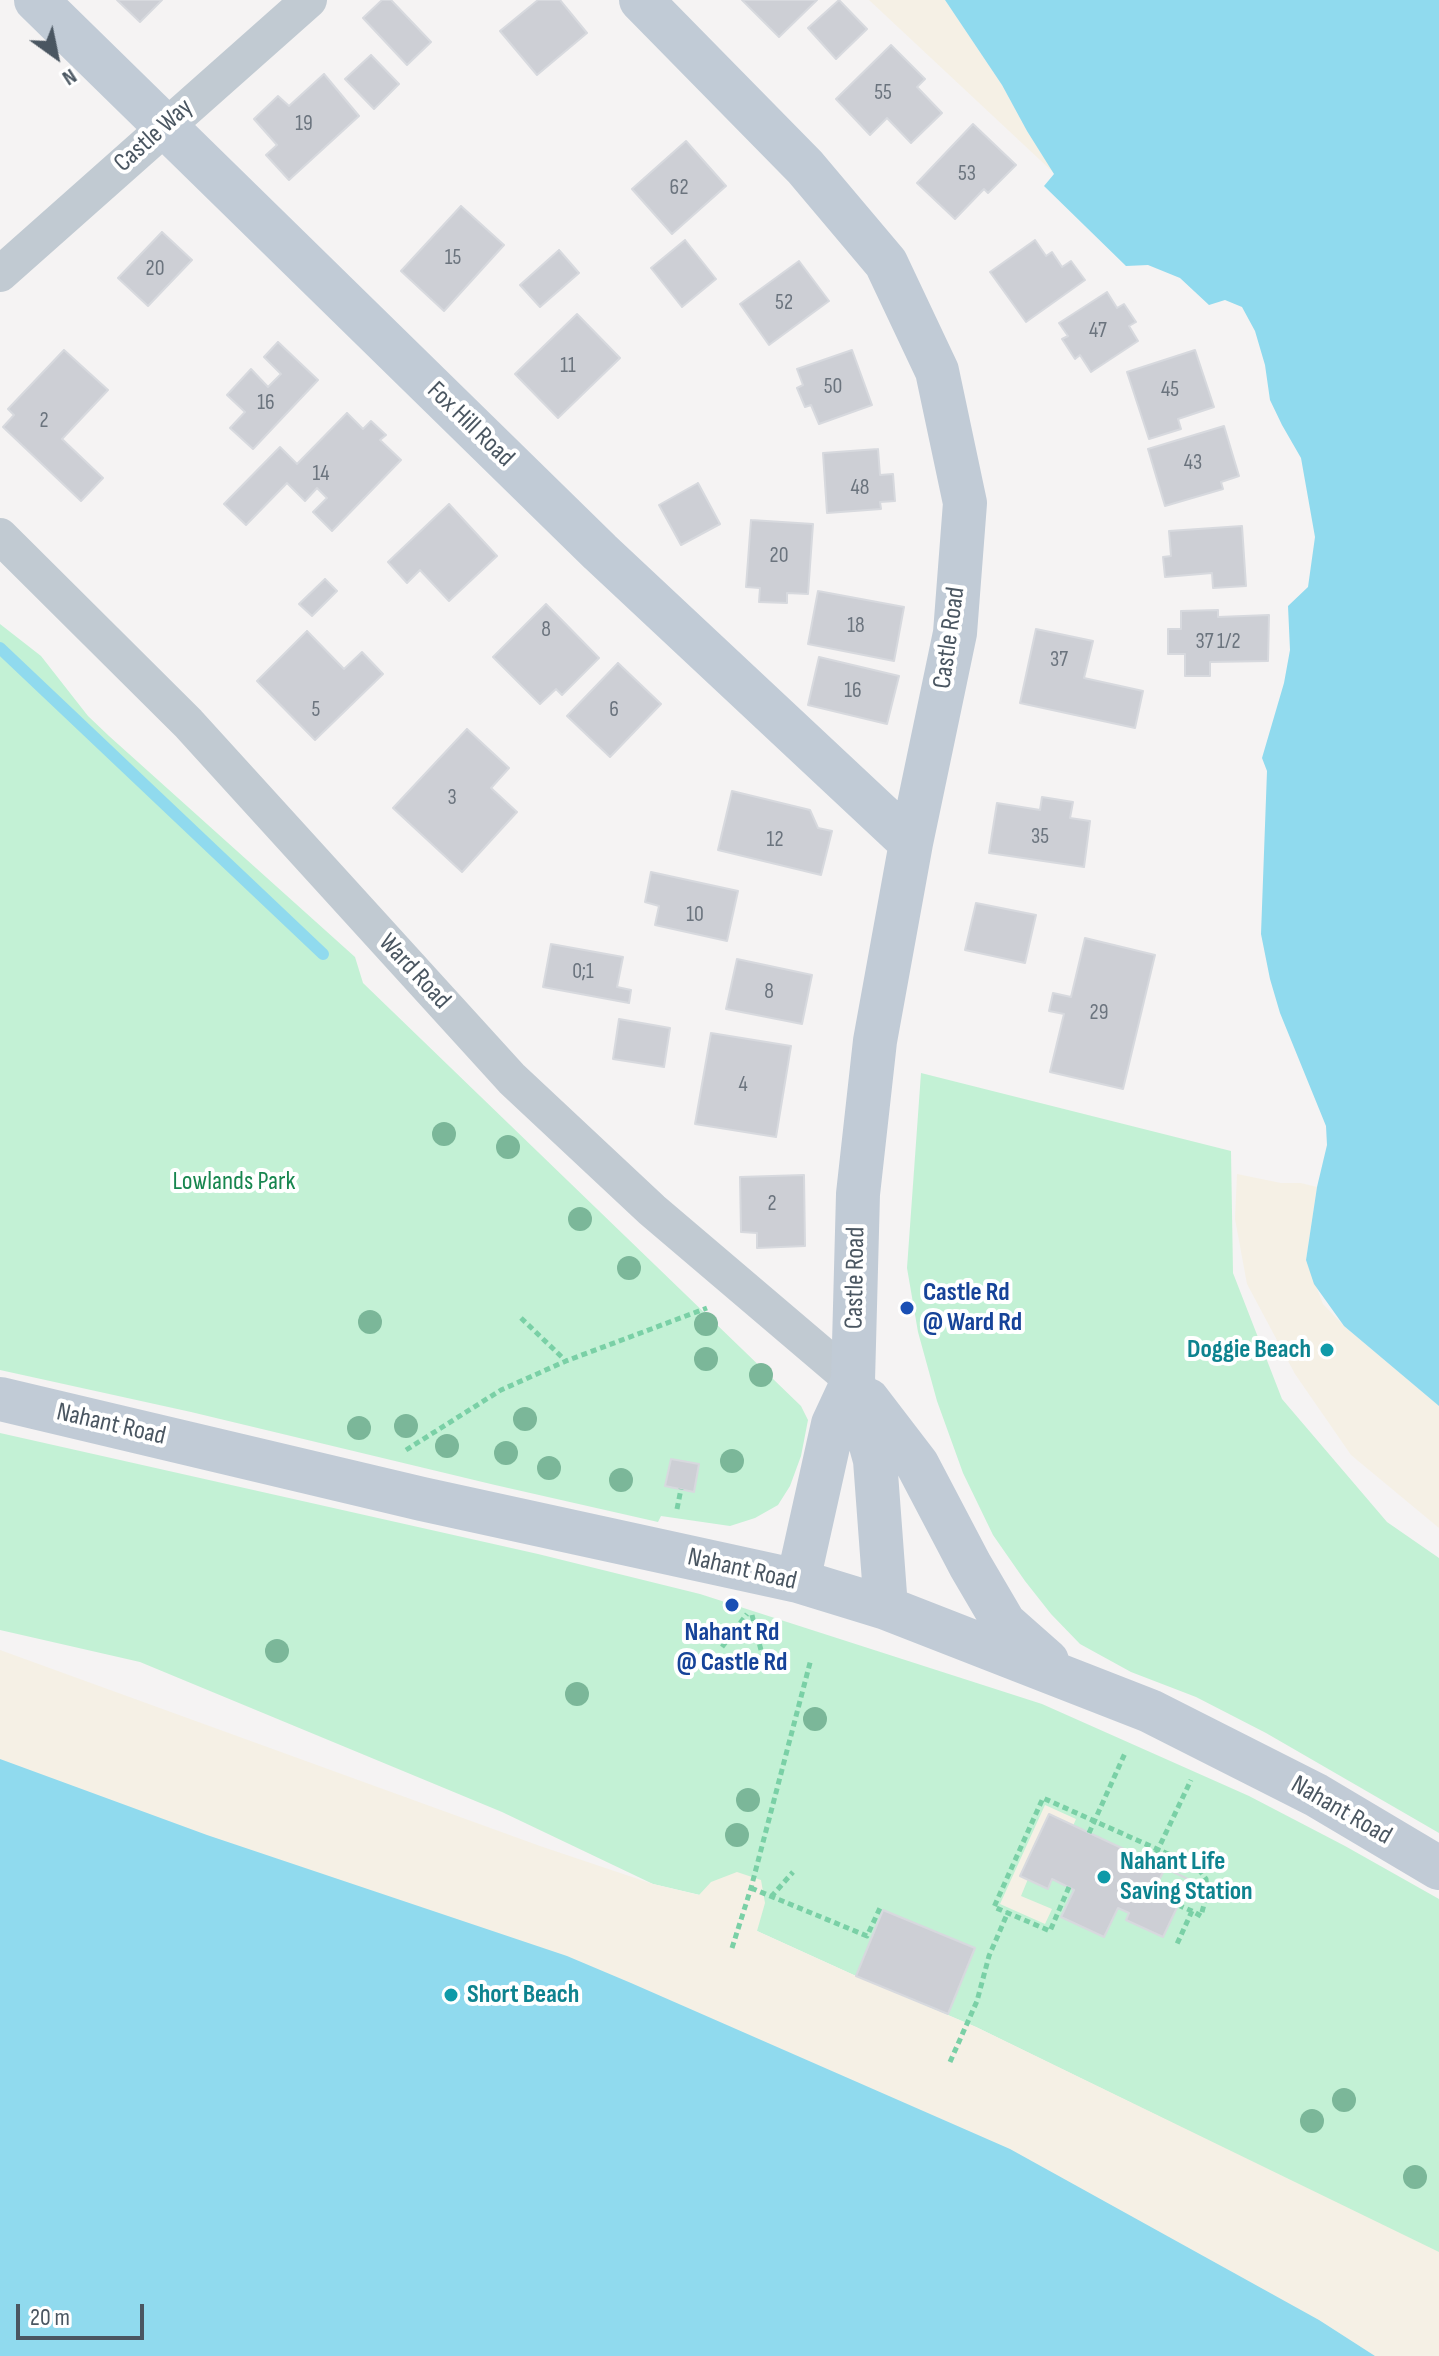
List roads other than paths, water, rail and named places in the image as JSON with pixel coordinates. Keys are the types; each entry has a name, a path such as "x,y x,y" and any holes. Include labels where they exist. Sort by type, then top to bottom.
{"main road":[{"name":"Fox Hill Road","path":"36,0 600,552 911,843"},
{"name":"Castle Road","path":"641,0 805,167 886,263 937,371 965,503 955,633 911,843 875,1041 858,1194 853,1381 875,1460 886,1608"},
{"name":"Castle Road","path":"798,1581 833,1424 853,1381"},
{"path":"853,1381 917,1464 1004,1623 1067,1678"},
{"name":"Nahant Road","path":"0,1399 356,1483 798,1581 886,1608 1150,1711 1316,1795 1439,1868"}],"street":[{"name":"Castle Way","path":"0,274 309,0"},
{"name":"Ward Road","path":"0,536 188,723 512,1079 652,1210 853,1381"}],"water":[{"path":"945,0 1439,0 1439,1406 1344,1326 1314,1284 1306,1260 1327,1145 1326,1126 1280,1013 1261,934 1267,771 1262,758 1284,683 1290,650 1288,606 1308,587 1315,537 1301,458 1270,400 1265,365 1255,331 1242,307 1225,300 1209,305 1180,278 1148,265 1126,266 1044,186 1054,174 1002,85"},
{"name":"Short Beach","path":"0,1759 207,1835 567,1956 631,1983 1010,2149 1319,2320 1375,2356 0,2356"}],"waterway":[{"path":"0,648 323,954"}],"place":[{"name":"Castle Rd @ Ward Rd","path":"907,1308"},
{"name":"Doggie Beach","path":"1327,1350"},
{"name":"Nahant Rd @ Castle Rd","path":"732,1605"},
{"name":"Nahant Life Saving Station","path":"1104,1877"},
{"name":"Short Beach","path":"451,1995"}],"park label":[{"name":"Lowlands Park","path":"234,1182"}]}
